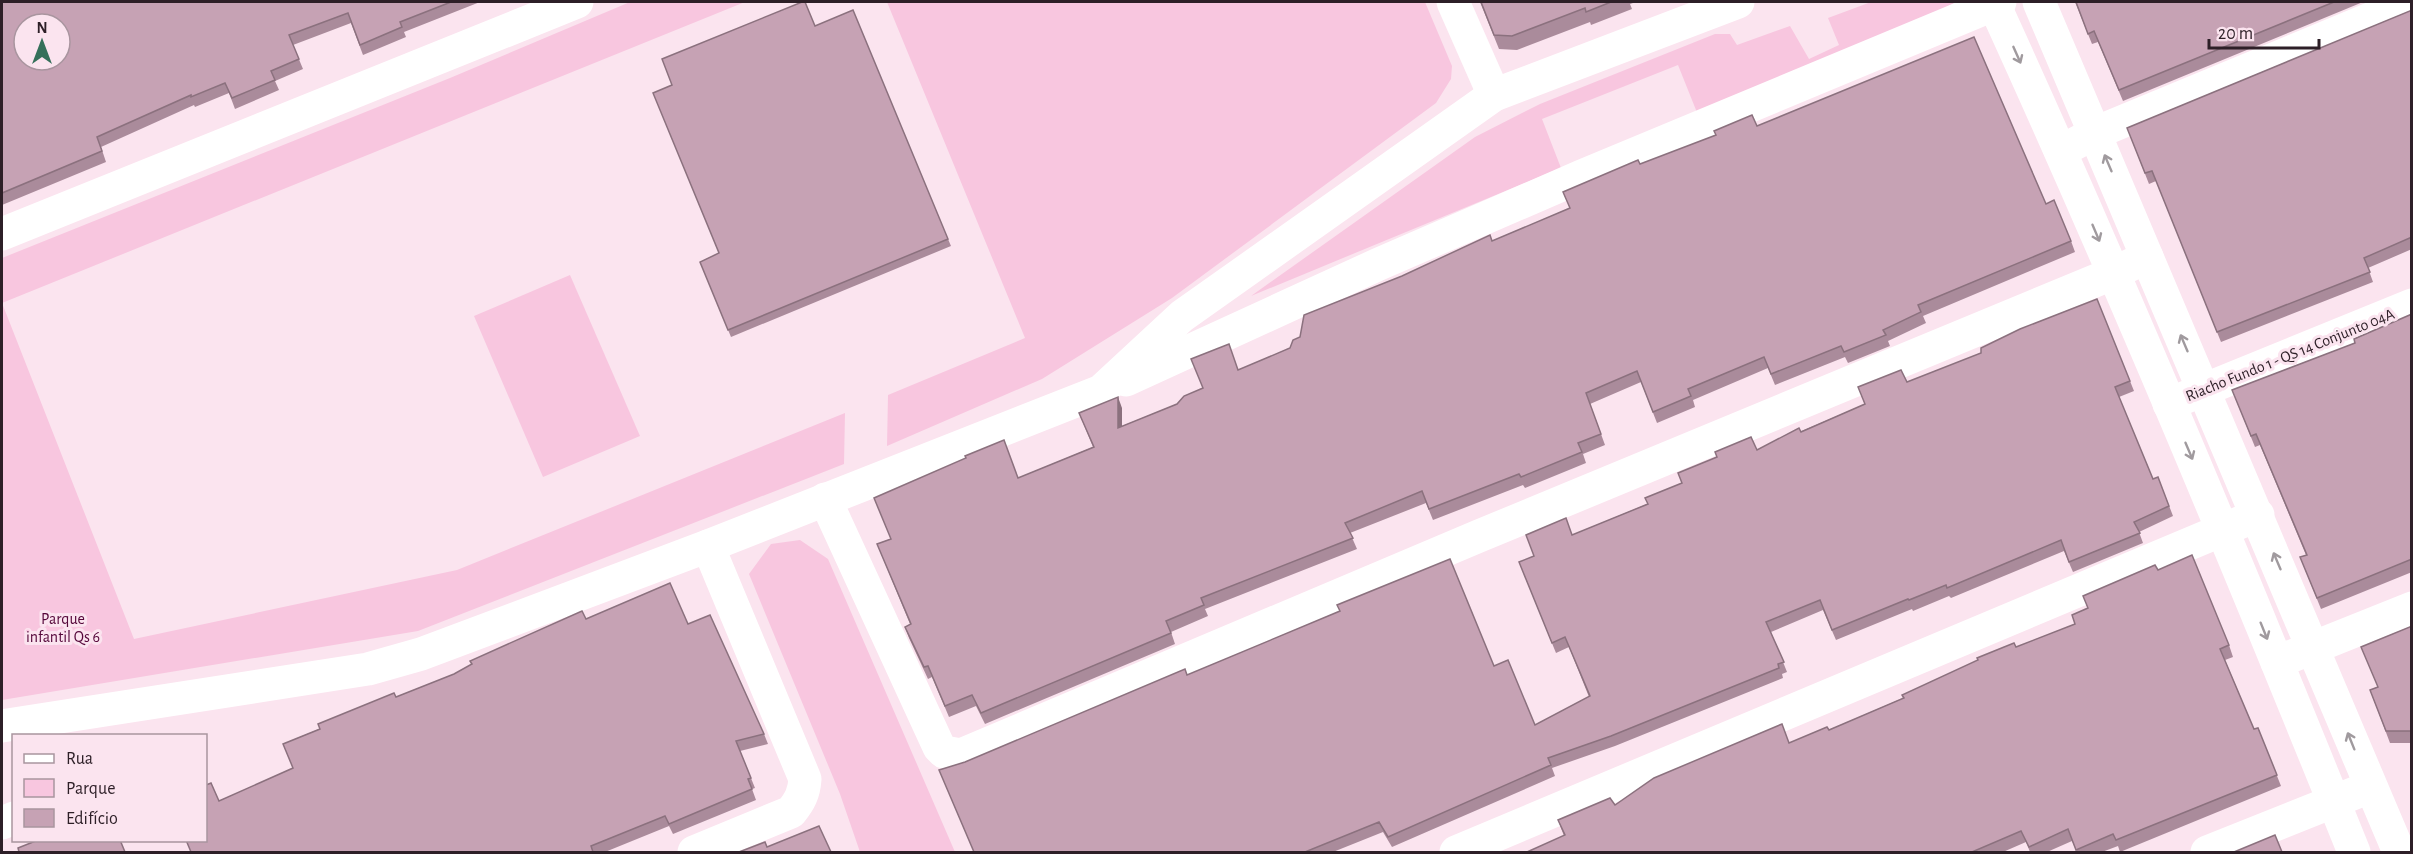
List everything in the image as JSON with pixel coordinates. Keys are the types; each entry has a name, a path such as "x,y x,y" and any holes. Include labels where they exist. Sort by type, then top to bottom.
{"street":[{"path":"1453,2 1494,95"},
{"path":"2,726 368,669 421,654 708,546 1101,392 1379,264 1996,2 2223,530 2355,852"},
{"path":"2040,2 2399,852"},
{"path":"2061,151 2095,133 2411,2"},
{"path":"1101,392 1182,316 1494,95 1730,3"},
{"path":"2,234 563,4"},
{"path":"825,499 939,747 944,752 961,755 2148,257"},
{"name":"Riacho Fundo 1 - QS 14 Conjunto 04A","path":"2169,404 2412,305"},
{"path":"1456,852 2258,516"},
{"path":"694,852 790,812 799,803 804,791 805,778 708,546"},
{"path":"2277,662 2412,608"},
{"path":"2206,852 2370,787"}],"green space":[{"path":"630,2 745,2 2,303 2,258 450,78"},
{"path":"887,2 1425,2 1452,66 1451,79 1436,103 1172,298 1042,379 887,446 888,395 1025,338"},
{"path":"1871,2 1956,2 1698,115 1678,65 1542,119 1561,168 1251,296 1475,137 1540,104 1715,34 1730,34 1737,45 1790,26 1809,59 1839,45 1828,18"},
{"path":"570,275 640,436 543,477 474,316"},
{"name":"Parque infantil Qs 6","path":"2,303 134,639 457,570 845,413 844,464 418,631 2,700"},
{"path":"800,540 828,559 955,852 860,852 840,794 749,574 771,544"}],"building":[{"path":"2,2 451,2 400,22 402,27 360,45 348,13 289,35 299,59 271,71 275,80 232,98 225,83 191,97 191,95 97,137 102,151 2,193"},
{"path":"805,2 815,26 853,10 948,239 728,330 700,262 719,253 653,93 672,85 662,59"},
{"path":"1481,2 1611,2 1586,12 1585,8 1512,36 1494,35"},
{"path":"2076,2 2334,2 2119,90 2094,31 2088,34"},
{"path":"2412,10 2412,237 2364,258 2370,272 2217,332 2152,171 2145,173 2127,128"},
{"path":"1974,37 2046,204 2054,200 2071,241 1918,305 1921,312 1883,330 1886,335 1844,352 1841,346 1771,374 1764,357 1688,389 1691,396 1653,412 1637,371 1586,393 1601,434 1578,443 1582,452 1521,477 1519,474 1429,509 1422,491 1345,523 1353,538 1201,598 1204,605 1166,621 1171,633 981,713 972,695 945,706 928,666 924,667 905,627 911,624 877,544 891,539 874,498 1004,440 1018,478 1094,447 1079,413 1118,397 1118,428 1177,404 1184,396 1203,388 1191,359 1229,344 1238,370 1290,348 1293,340 1300,337 1304,315 1402,276 1490,235 1492,241 1570,208 1563,192 1638,160 1640,164 1716,135 1714,131 1752,115 1757,126"},
{"path":"2097,299 2130,381 2115,387 2153,479 2158,477 2169,506 2134,522 2140,533 2069,562 2061,540 1947,588 1946,585 1832,630 1820,600 1766,622 1784,662 1778,664 1779,668 1611,736 1548,758 1551,765 1388,837 1379,822 1305,852 974,852 939,770 965,762 1185,669 1187,675 1340,611 1337,605 1450,559 1494,666 1508,660 1535,725 1590,696 1565,637 1552,643 1519,562 1534,556 1526,535 1566,518 1572,535 1648,504 1645,498 1682,483 1678,473 1717,457 1715,452 1751,437 1757,450 1799,428 1801,432 1865,404 1858,387 1901,370 1907,382 1981,353 1981,348 2020,329"},
{"path":"2412,314 2412,559 2317,598 2300,557 2307,555 2256,434 2251,436 2232,390 2355,343 2354,339"},
{"path":"2192,555 2229,645 2220,649 2254,729 2258,728 2277,775 2116,840 2113,834 2076,850 2068,829 2029,847 2021,831 1972,852 1527,852 1565,835 1558,820 1610,798 1615,805 1654,778 1782,724 1789,743 1827,727 1829,730 1904,698 1902,695 1978,660 1977,658 2014,643 2016,647 2075,624 2072,615 2088,608 2083,596 2155,565 2158,570"},
{"path":"670,583 688,624 710,615 764,734 736,741 751,778 748,779 752,789 669,824 665,816 591,846 593,852 191,852 187,842 207,842 207,785 211,783 219,801 293,768 283,744 320,729 318,724 394,693 396,697 454,674 472,664 470,661 582,611 586,619"},
{"path":"2412,626 2412,731 2386,731 2370,690 2378,687 2361,647"},
{"path":"819,826 831,852 739,852 765,842 767,847"},
{"path":"2275,835 2282,852 2234,852"},
{"path":"33,842 121,842 125,852 19,852 18,848"}]}
